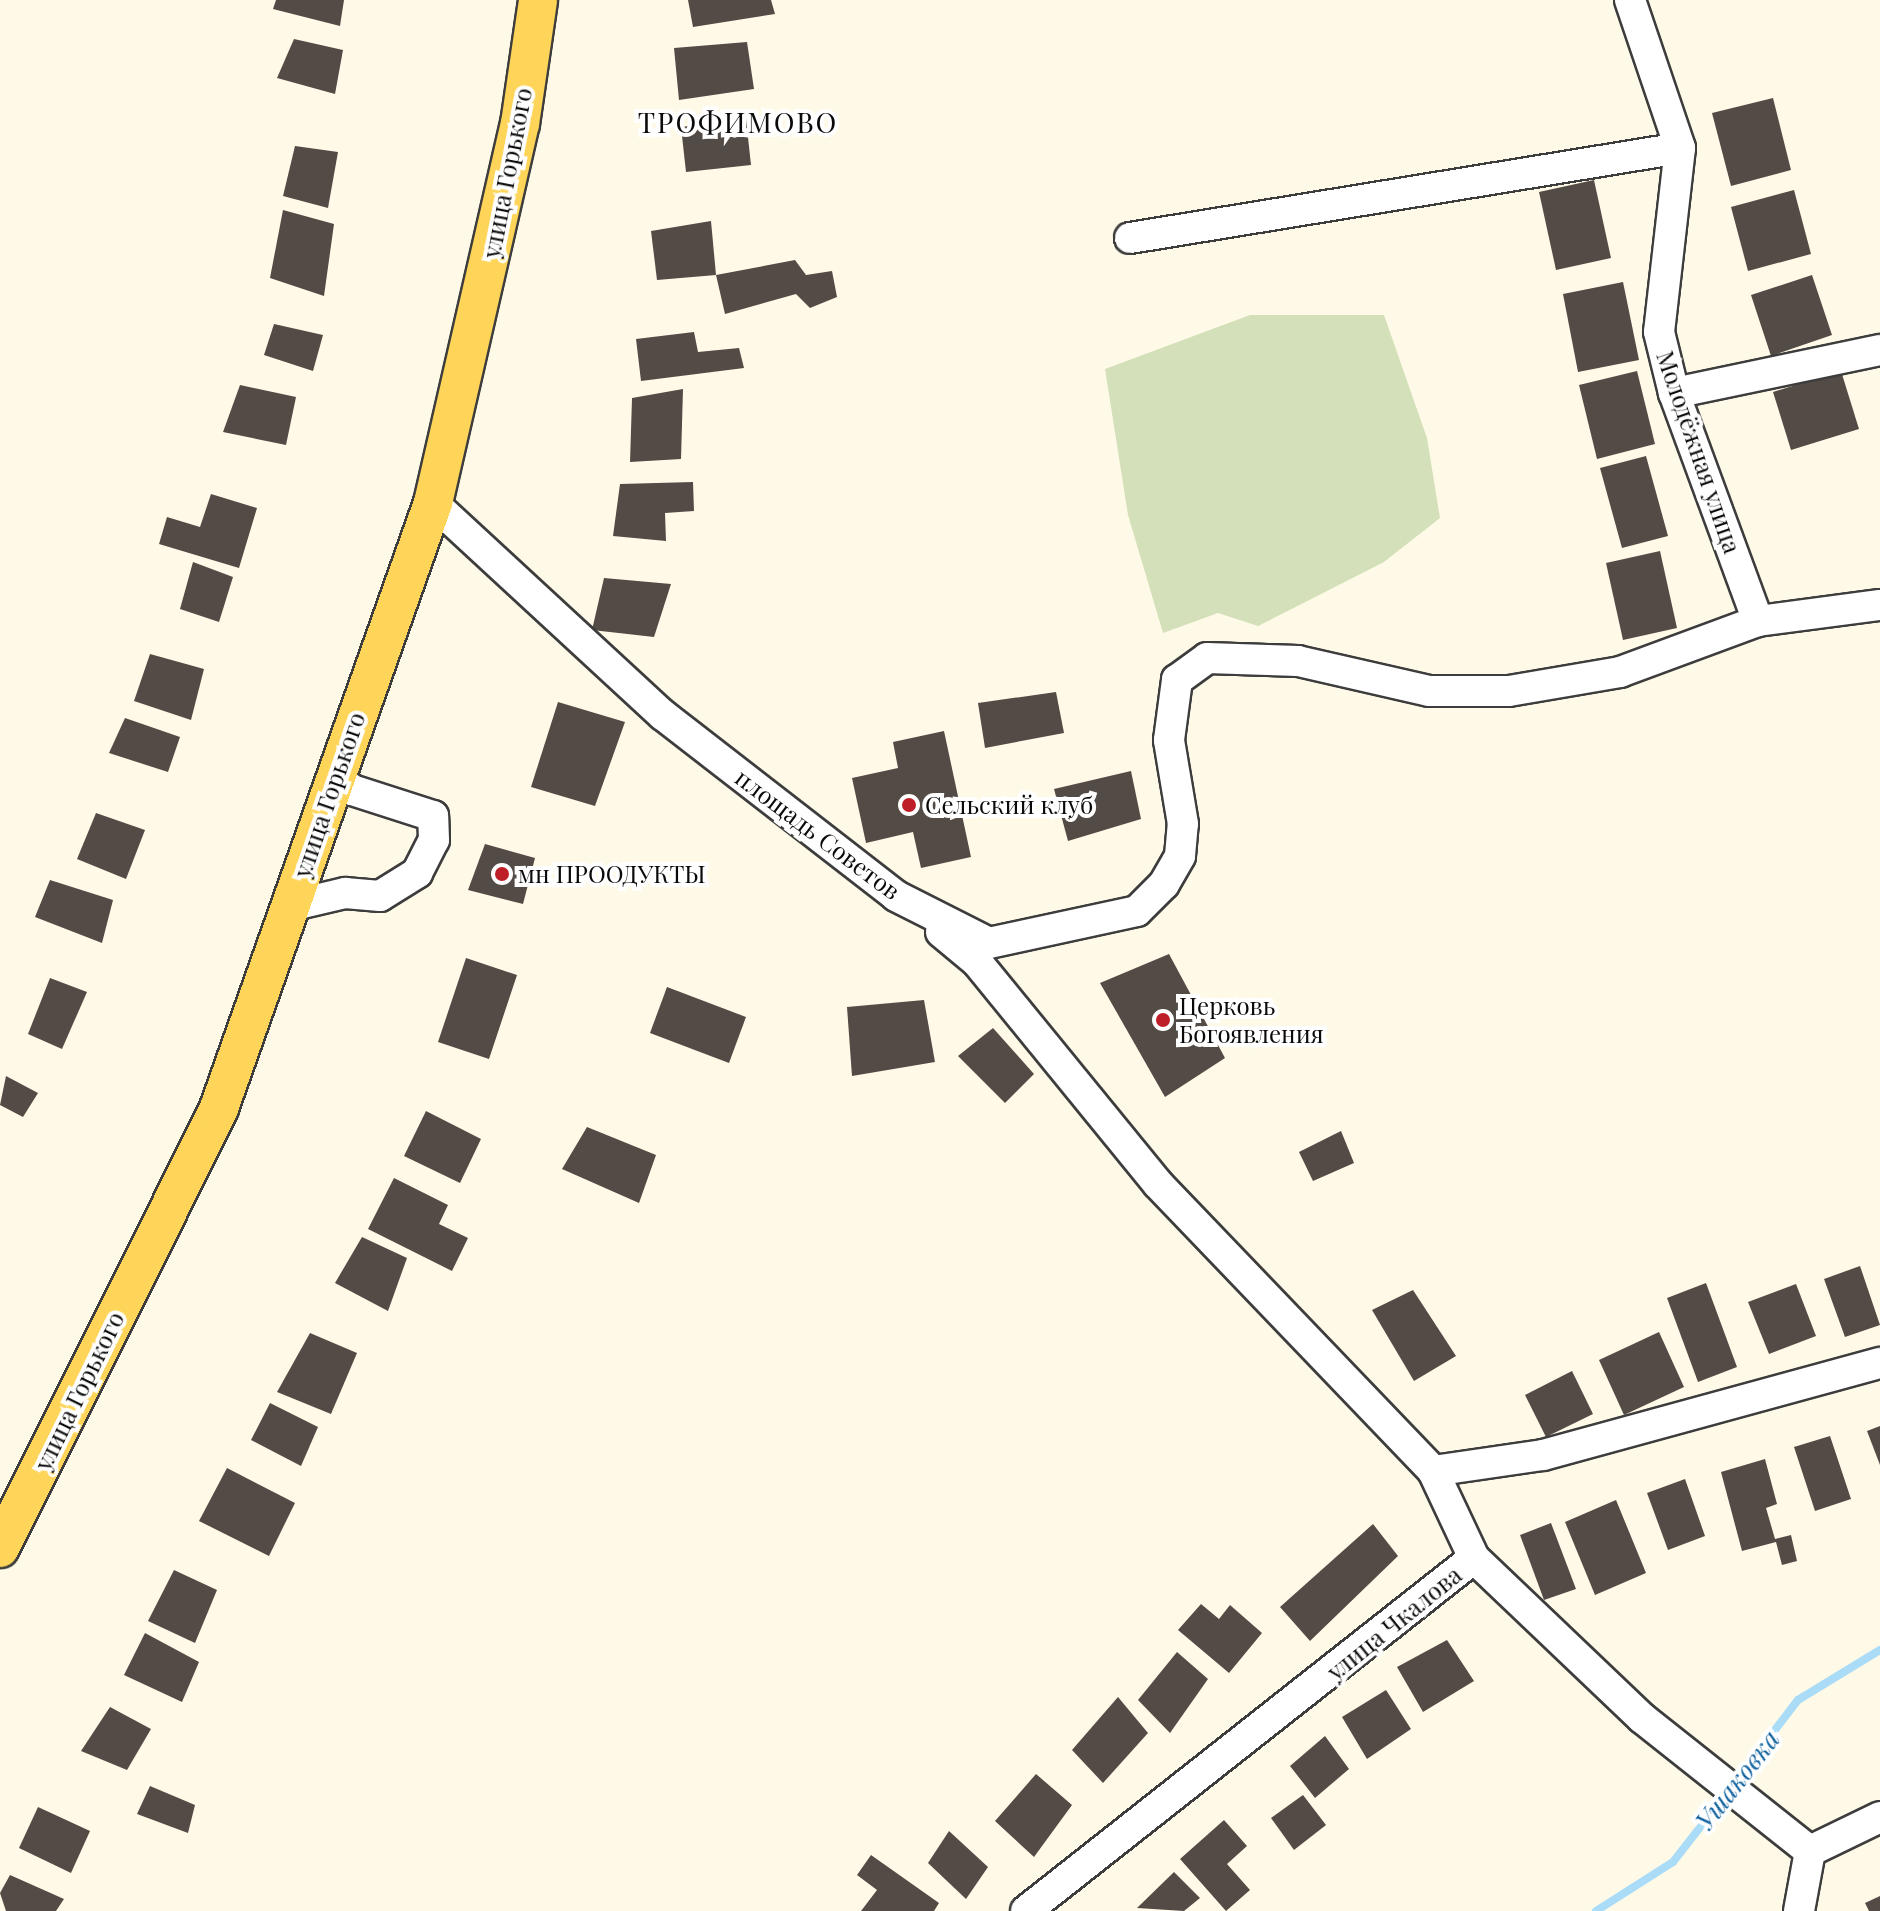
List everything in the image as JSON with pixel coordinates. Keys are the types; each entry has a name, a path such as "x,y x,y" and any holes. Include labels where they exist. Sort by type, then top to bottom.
{"main road":[{"name":"улица Горького","path":"0,1548 219,1108 433,503 520,124 538,0"}],"street":[{"name":"Молодёжная улица","path":"1630,0 1680,148 1659,332 1674,393 1758,621"},
{"path":"1130,238 1680,148"},
{"path":"1674,393 1880,350"},
{"name":"площадь Советов","path":"433,503 663,715 896,896 989,943 1137,911 1180,856 1183,824 1169,740 1177,680 1207,658 1246,655 1429,691 1509,691 1620,672 1758,621"},
{"path":"1758,621 1880,605"},
{"path":"290,906 345,893 380,896 417,873 434,840 433,816 352,790 335,776"},
{"name":"улица Чкалова","path":"896,896 977,962 1158,1184 1433,1471 1474,1558 1026,1911"},
{"path":"1433,1471 1543,1455 1880,1363"},
{"path":"1474,1558 1642,1718 1699,1762 1762,1819 1810,1851"},
{"path":"1810,1851 1880,1817"},
{"path":"1799,1911 1810,1851"}],"green space":[{"path":"1250,315 1384,315 1427,438 1440,518 1384,562 1258,626 1218,613 1163,633 1128,515 1105,369"}],"building":[{"path":"276,0 344,0 340,26 273,9"},
{"path":"688,0 771,0 775,14 693,27"},
{"path":"294,39 343,50 335,94 277,78"},
{"path":"747,42 754,89 679,100 674,48"},
{"path":"1773,98 1791,170 1731,186 1712,113"},
{"path":"746,119 751,165 686,172 681,127"},
{"path":"295,146 338,152 328,208 283,196"},
{"path":"1594,180 1611,258 1556,270 1539,192"},
{"path":"1794,190 1811,254 1748,271 1731,207"},
{"path":"283,210 334,224 324,296 270,278"},
{"path":"711,221 716,275 657,280 651,231"},
{"path":"795,260 806,275 832,271 837,297 810,308 796,294 725,314 716,275"},
{"path":"1812,275 1832,335 1771,356 1751,295"},
{"path":"1623,282 1639,360 1578,372 1563,294"},
{"path":"274,324 323,335 313,371 264,355"},
{"path":"694,332 698,352 739,348 744,368 641,381 636,339"},
{"path":"1637,371 1655,444 1597,459 1579,385"},
{"path":"1841,371 1859,429 1791,450 1773,392"},
{"path":"240,385 296,397 286,445 223,432"},
{"path":"683,389 681,459 630,462 632,398"},
{"path":"1646,456 1668,536 1622,548 1600,468"},
{"path":"693,482 694,511 665,513 666,541 613,536 620,484"},
{"path":"211,494 257,508 239,568 159,544 167,517 200,527"},
{"path":"1660,551 1677,628 1623,640 1606,563"},
{"path":"193,562 233,577 219,622 180,609"},
{"path":"604,578 671,584 654,637 592,630"},
{"path":"150,654 204,669 191,720 134,701"},
{"path":"1056,692 1064,733 985,748 978,703"},
{"path":"558,702 625,722 595,806 531,787"},
{"path":"125,718 180,737 168,772 109,753"},
{"name":"Сельский клуб","path":"944,731 971,857 921,868 913,832 866,843 852,778 898,768 893,742"},
{"path":"1131,771 1141,819 1068,841 1054,789"},
{"path":"96,813 145,830 126,879 77,859"},
{"name":"мн ПРООДУКТЫ","path":"485,844 535,858 523,904 468,890"},
{"path":"50,880 113,900 102,943 35,917"},
{"name":"Церковь Богоявления","path":"1169,954 1225,1058 1165,1097 1100,983"},
{"path":"466,958 517,975 489,1059 438,1042"},
{"path":"50,978 87,992 62,1049 28,1034"},
{"path":"667,987 746,1017 729,1063 650,1033"},
{"path":"924,1000 935,1062 852,1076 847,1007"},
{"path":"993,1028 1034,1074 1005,1103 958,1056"},
{"path":"6,1076 38,1093 23,1117 0,1105"},
{"path":"426,1111 481,1139 460,1183 404,1156"},
{"path":"587,1127 656,1155 639,1203 562,1169"},
{"path":"1341,1131 1354,1163 1313,1181 1299,1152"},
{"path":"394,1178 448,1205 439,1224 468,1238 452,1271 368,1229"},
{"path":"362,1237 407,1258 388,1311 335,1283"},
{"path":"1860,1266 1880,1325 1845,1337 1824,1279"},
{"path":"1706,1283 1737,1367 1698,1382 1667,1298"},
{"path":"1796,1284 1816,1336 1769,1354 1748,1302"},
{"path":"1413,1290 1456,1356 1414,1381 1372,1310"},
{"path":"1659,1332 1684,1387 1624,1415 1599,1360"},
{"path":"310,1333 357,1353 331,1414 277,1392"},
{"path":"1572,1371 1593,1414 1546,1437 1525,1395"},
{"path":"270,1403 318,1427 301,1466 251,1440"},
{"path":"1880,1426 1880,1465 1867,1431"},
{"path":"1830,1436 1851,1499 1815,1511 1794,1447"},
{"path":"1765,1459 1777,1504 1766,1508 1775,1539 1791,1535 1797,1561 1782,1565 1776,1542 1742,1551 1721,1472"},
{"path":"227,1468 295,1503 269,1556 199,1521"},
{"path":"1685,1479 1705,1536 1668,1550 1647,1493"},
{"path":"1616,1500 1646,1573 1595,1595 1565,1522"},
{"path":"1551,1523 1576,1589 1544,1600 1520,1535"},
{"path":"1373,1524 1398,1556 1310,1641 1280,1607"},
{"path":"174,1570 217,1590 195,1643 148,1621"},
{"path":"1201,1604 1219,1619 1230,1605 1262,1633 1229,1673 1178,1630"},
{"path":"145,1633 199,1662 182,1702 124,1675"},
{"path":"1447,1640 1474,1681 1423,1712 1397,1667"},
{"path":"1177,1652 1208,1679 1170,1733 1138,1700"},
{"path":"1386,1690 1411,1729 1367,1759 1342,1717"},
{"path":"1118,1697 1148,1733 1103,1783 1072,1750"},
{"path":"110,1707 151,1729 127,1770 81,1751"},
{"path":"1325,1736 1349,1769 1315,1798 1290,1766"},
{"path":"1036,1774 1072,1805 1034,1857 995,1821"},
{"path":"150,1786 195,1805 188,1833 137,1814"},
{"path":"1303,1795 1326,1825 1294,1850 1271,1818"},
{"path":"38,1807 90,1831 71,1873 19,1848"},
{"path":"1224,1820 1247,1846 1227,1864 1250,1890 1226,1911 1180,1859"},
{"path":"949,1831 988,1867 966,1899 928,1863"},
{"path":"871,1855 939,1903 934,1911 861,1911 877,1890 857,1875"},
{"path":"1174,1872 1200,1898 1184,1911 1137,1908"},
{"path":"10,1875 64,1899 56,1911 6,1911 0,1893"},
{"path":"1880,1896 1880,1911 1869,1911 1865,1903"}],"waterway":[{"name":"Ушаковка","path":"1735,1782 1798,1700 1880,1650"},
{"name":"Ушаковка","path":"1596,1911 1673,1862 1727,1793"}],"place":[{"name":"Сельский клуб","path":"909,805"},
{"name":"мн ПРООДУКТЫ","path":"502,874"},
{"name":"Церковь Богоявления","path":"1163,1020"}],"district":[{"name":"ТРОФИМОВО","path":"738,122"}]}
